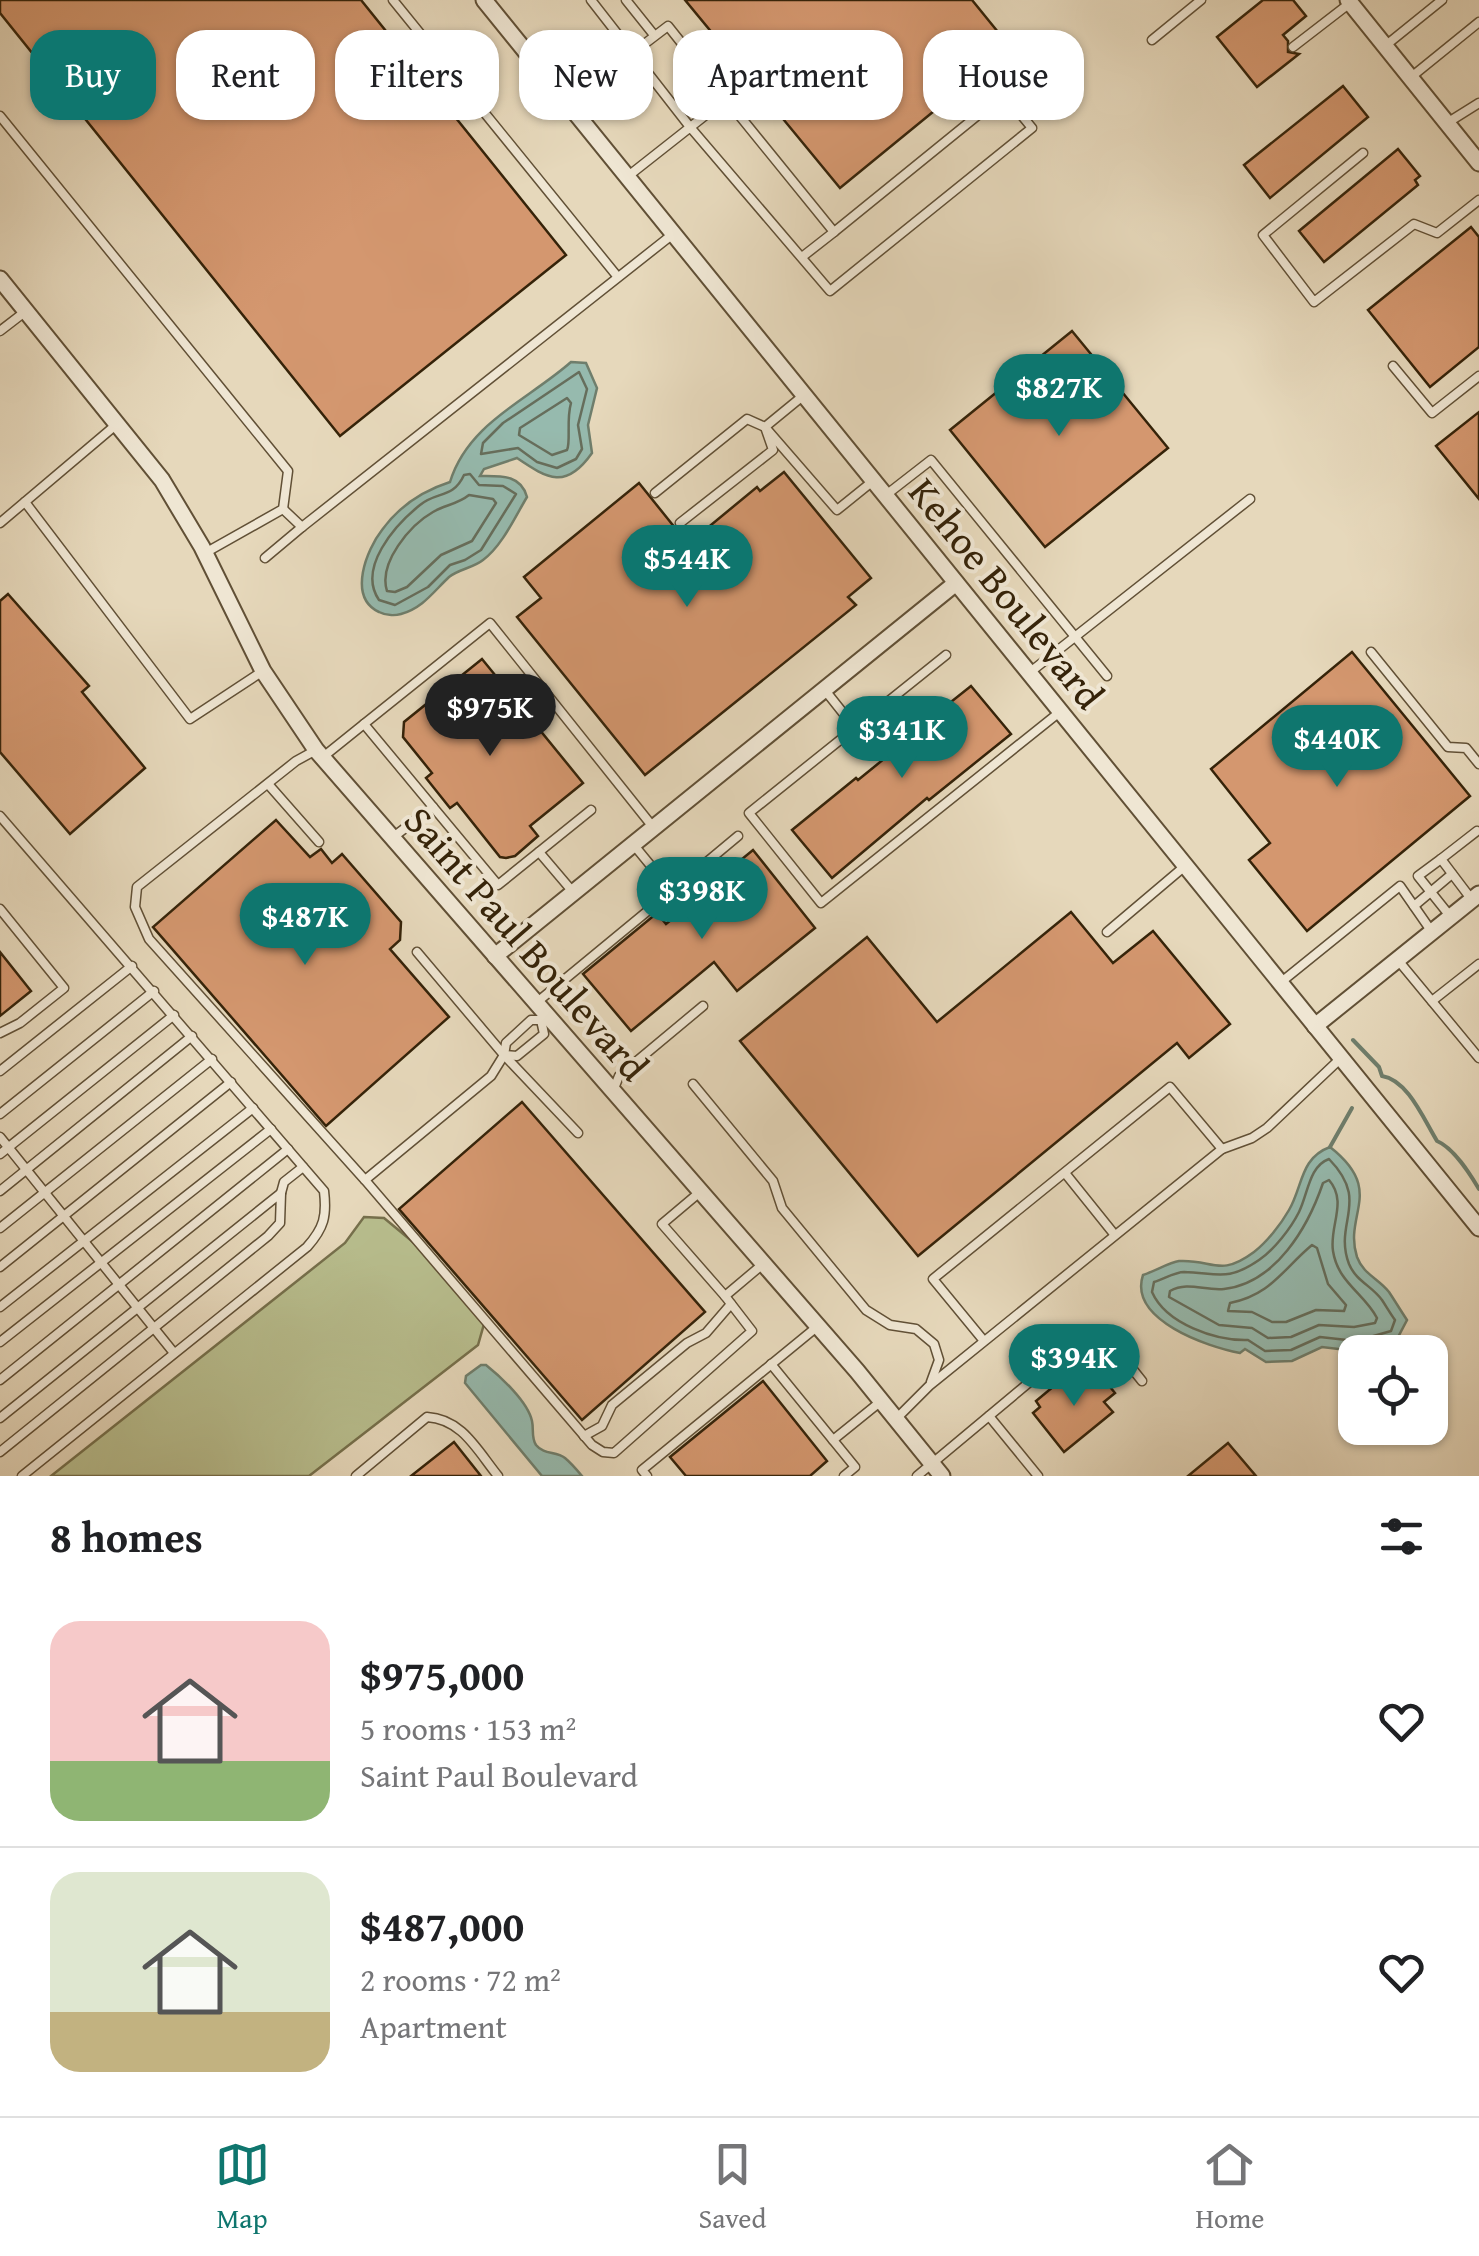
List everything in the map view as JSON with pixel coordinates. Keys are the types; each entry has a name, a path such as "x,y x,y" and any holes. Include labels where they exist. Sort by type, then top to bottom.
{"street":[{"name":"Kehoe Boulevard","path":"484,0 519,43"},
{"path":"1349,1 1479,163"},
{"name":"Kehoe Boulevard","path":"581,120 1479,1228"},
{"name":"Saint Paul Boulevard","path":"0,278 162,480 205,553 263,671 320,754 541,1013 818,1326 937,1470"},
{"path":"495,956 956,582"},
{"path":"1315,1026 1475,897"}],"lane":[{"path":"393,0 617,276"},
{"path":"591,0 616,30"},
{"path":"626,0 654,35 668,26 673,32"},
{"path":"1152,40 1202,0"},
{"path":"1385,46 1442,0"},
{"path":"1293,47 1349,1"},
{"path":"1410,78 1479,22"},
{"path":"653,78 690,127 830,290 1032,128 1004,94 802,257"},
{"path":"1447,124 1479,103"},
{"path":"0,116 288,472 283,509"},
{"path":"627,177 699,120"},
{"path":"743,120 834,232"},
{"path":"1363,153 1263,236 1314,302 1414,224 1437,233 1479,200"},
{"path":"265,558 673,234"},
{"path":"0,331 26,311"},
{"path":"1393,366 1432,413 1479,376"},
{"path":"765,427 804,395"},
{"path":"656,493 747,419 765,427 837,510 874,481"},
{"path":"0,523 117,424"},
{"path":"680,522 773,450 765,427"},
{"path":"885,496 931,460 1106,676"},
{"path":"1029,672 1250,499"},
{"path":"25,502 190,719 263,671"},
{"path":"283,509 302,527"},
{"path":"205,553 283,509"},
{"path":"654,828 490,623 364,724 320,754 296,761 136,887 135,907 149,939 365,1180 584,1436 603,1452 614,1452 752,1331 662,1224 700,1191"},
{"path":"1371,652 1448,747 1466,748 1479,764"},
{"path":"946,655 749,813 820,904 1061,711"},
{"path":"824,689 855,728"},
{"path":"364,724 498,885 592,810"},
{"path":"268,784 319,842"},
{"path":"392,838 433,807"},
{"path":"0,816 324,1191 327,1211 322,1230 307,1247 22,1476"},
{"path":"1451,917 1418,876 1477,830"},
{"path":"672,891 738,836"},
{"path":"633,844 683,905"},
{"path":"539,852 573,892"},
{"path":"1441,859 1475,897"},
{"path":"1107,932 1185,866"},
{"path":"1414,906 1452,874"},
{"path":"1280,982 1400,886 1432,932"},
{"path":"0,909 64,988 0,1034"},
{"path":"365,1180 491,1076 504,1055 506,1043 650,909"},
{"path":"417,952 504,1055 578,1133"},
{"path":"1397,960 1479,1058"},
{"path":"1432,1001 1479,964"},
{"path":"0,1071 132,966"},
{"path":"0,1114 154,991"},
{"path":"613,1091 619,1076 703,1006"},
{"path":"504,1055 517,1056 544,1034 541,1013"},
{"path":"0,1154 174,1014"},
{"path":"0,1192 192,1036"},
{"path":"896,1419 929,1386 1222,1149 1267,1128 1341,1058"},
{"path":"0,1228 212,1059"},
{"path":"0,1267 231,1082"},
{"path":"694,1084 773,1181 782,1208 866,1310 890,1324 916,1328 934,1344 939,1360 929,1386"},
{"path":"984,1341 933,1280 1170,1086 1222,1149"},
{"path":"0,1307 253,1108"},
{"path":"0,1342 270,1129"},
{"path":"0,1137 174,1354"},
{"path":"0,1380 288,1149"},
{"path":"0,1452 268,1236 280,1223 284,1182 304,1167"},
{"path":"1066,1173 1114,1234"},
{"path":"0,1418 281,1193"},
{"path":"584,1436 602,1426 612,1406 687,1342 706,1333 728,1300 763,1264"},
{"path":"647,1476 642,1470 818,1326"},
{"path":"917,1476 937,1470 990,1416 1080,1340 1111,1342 1142,1381"},
{"path":"771,1364 864,1476"},
{"path":"832,1440 881,1401"},
{"path":"990,1416 1038,1476"},
{"path":"356,1476 427,1417 444,1418 458,1426 498,1476"},
{"path":"844,1476 855,1467"}],"green space":[{"path":"364,1217 384,1218 425,1252 484,1324 478,1345 309,1476 51,1476 345,1243"}],"water":[{"path":"571,362 586,363 597,388 588,425 592,453 583,465 556,477 517,458 484,469 480,476 515,480 527,497 496,547 479,563 449,577 416,608 398,615 379,612 369,605 364,596 363,572 376,538 389,521 412,500 450,482 470,444 485,428"},
{"path":"1330,1147 1356,1177 1357,1257 1389,1292 1407,1320 1399,1335 1338,1335 1338,1349 1322,1347 1292,1361 1266,1362 1245,1349 1240,1353 1191,1338 1159,1318 1147,1305 1142,1291 1143,1275 1179,1261 1224,1266 1254,1252 1286,1215 1308,1165"},
{"path":"481,1365 499,1376 525,1406 536,1445 565,1458 582,1476 542,1476 465,1383 466,1376"}],"building":[{"path":"0,0 361,0 385,30 335,30 335,120 457,120 566,255 340,436 86,120 156,120 156,30 30,30 30,50 0,13"},
{"path":"685,0 972,0 996,30 923,30 923,120 840,188 784,120 903,120 903,30 710,30"},
{"path":"1263,0 1293,0 1306,16 1283,35 1288,41 1288,52 1299,54 1257,87 1217,37"},
{"path":"1343,86 1368,117 1270,198 1244,165"},
{"path":"1398,149 1420,176 1415,180 1418,185 1324,262 1299,231"},
{"path":"1471,227 1479,237 1479,347 1430,387 1368,310"},
{"path":"1072,331 1168,448 1045,547 950,430"},
{"path":"1479,412 1479,499 1436,446"},
{"path":"784,472 871,578 848,597 856,605 645,775 517,617 541,598 524,577 639,483 688,544 757,487 760,491"},
{"path":"8,594 89,686 82,692 145,768 70,834 0,752 0,601"},
{"path":"1352,652 1470,796 1307,931 1249,860 1270,843 1211,769"},
{"path":"482,659 583,783 530,826 538,836 515,856 506,858 500,857 457,803 450,808 426,778 432,773 403,737 404,722"},
{"path":"971,686 1011,734 832,878 792,830"},
{"path":"276,820 310,857 321,849 332,863 342,854 401,922 400,940 390,949 449,1017 326,1126 153,927"},
{"path":"753,850 815,928 737,991 714,962 631,1031 583,974 657,913 666,924 687,911 690,904"},
{"path":"1071,912 1113,963 1153,931 1230,1024 1189,1058 1177,1043 918,1256 740,1041 867,937 937,1022"},
{"path":"0,952 31,991 0,1016"},
{"path":"522,1102 705,1312 582,1420 399,1209"},
{"path":"1072,1371 1090,1384 1101,1376 1115,1393 1104,1402 1113,1412 1064,1452 1033,1413 1040,1407 1036,1401"},
{"path":"763,1381 827,1461 810,1476 686,1476 670,1457"},
{"path":"454,1442 481,1476 411,1476"},
{"path":"1228,1443 1256,1476 1188,1476"}],"waterway":[{"path":"1353,1040 1379,1067 1382,1076 1407,1093 1437,1141 1455,1155 1479,1189"},
{"path":"1330,1147 1352,1108"}]}
